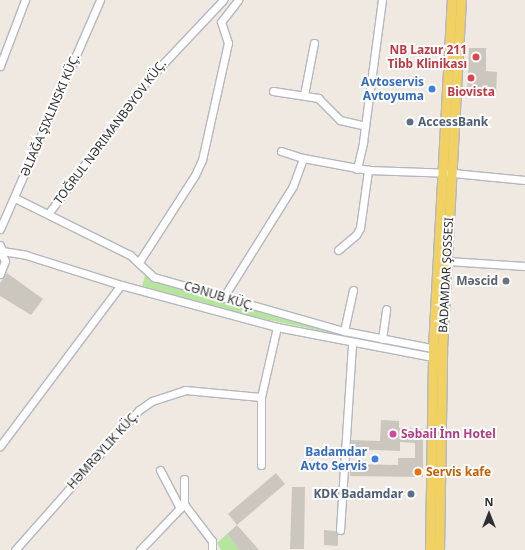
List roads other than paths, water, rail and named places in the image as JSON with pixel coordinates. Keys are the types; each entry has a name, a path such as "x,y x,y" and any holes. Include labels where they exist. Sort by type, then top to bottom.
{"main road":[{"name":"BADAMDAR ŞOSSESI","path":"430,550 443,173 452,0"},
{"name":"BADAMDAR ŞOSSESI","path":"439,550 437,353 447,261 453,173 460,0"}],"street":[{"path":"0,66 25,0"},
{"path":"0,229 15,198 100,0"},
{"name":"TOĞRUL NƏRIMANBƏYOV KÜÇ.","path":"48,214 143,85 223,0"},
{"path":"139,262 195,175 202,160 228,43 221,22 238,0"},
{"path":"357,169 365,126 382,0"},
{"path":"304,95 314,43"},
{"path":"273,91 318,98 340,120 365,126"},
{"path":"281,151 303,158 357,169 525,177"},
{"path":"223,298 293,186 303,158"},
{"path":"338,250 356,235 360,228 368,170"},
{"name":"CƏNUB KÜÇ.","path":"15,198 130,255 154,276 223,298 344,331 437,353"},
{"path":"0,274 5,267 1,249"},
{"name":"CƏNUB KÜÇ.","path":"1,249 26,254 121,285 277,327 352,343 437,353"},
{"path":"447,261 525,266"},
{"path":"0,446 121,285"},
{"path":"344,331 353,290"},
{"path":"382,339 386,309"},
{"path":"261,465 261,397 277,327"},
{"path":"340,530 352,343"},
{"name":"HƏMRƏYLIK KÜÇ.","path":"15,550 139,410 152,401 185,390 261,397"},
{"path":"160,470 182,506 206,532 212,541 212,550"},
{"path":"140,550 182,506 184,479"}],"place":[{"name":"NB Lazur 211 Tibb Klinikası","path":"476,57"},
{"name":"Biovista","path":"471,78"},
{"name":"Avtoservis Avtoyuma","path":"432,89"},
{"name":"AccessBank","path":"410,122"},
{"name":"Məscid","path":"506,281"},
{"name":"Səbail İnn Hotel","path":"393,434"},
{"name":"Badamdar Avto Servis","path":"375,459"},
{"name":"Servis kafe","path":"418,472"},
{"name":"KDK Badamdar","path":"411,494"}]}
